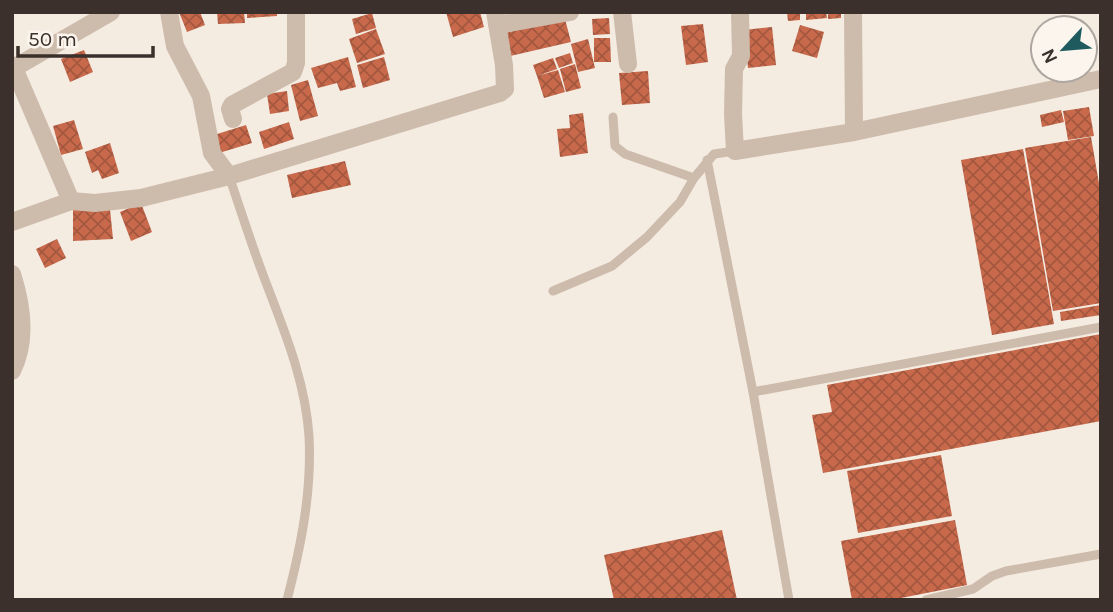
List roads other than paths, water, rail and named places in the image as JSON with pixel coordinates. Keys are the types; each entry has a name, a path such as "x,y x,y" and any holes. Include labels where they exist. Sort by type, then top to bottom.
{"street":[{"path":"71,201 13,67 111,12"},
{"path":"169,12 175,46 201,96 212,153 229,176"},
{"path":"233,119 230,109 232,105 293,72 296,62 296,12"},
{"path":"12,222 71,201 95,203 141,198 229,176 500,93 505,89 496,19 570,12"},
{"path":"622,12 628,64"},
{"path":"740,12 741,56 734,69 736,151 854,132 1101,79"},
{"path":"853,12 854,132"},
{"path":"12,274 21,311 22,334 12,370"}],"lane":[{"path":"613,117 615,146 625,155 694,178"},
{"path":"553,291 612,267 672,211 713,154 736,151"},
{"path":"707,160 789,600"},
{"path":"229,176 287,334 299,372 305,404 309,435 307,499 300,550 287,600"},
{"path":"752,392 1101,327"},
{"path":"926,600 973,589 992,576 1006,571 1101,554"}]}
